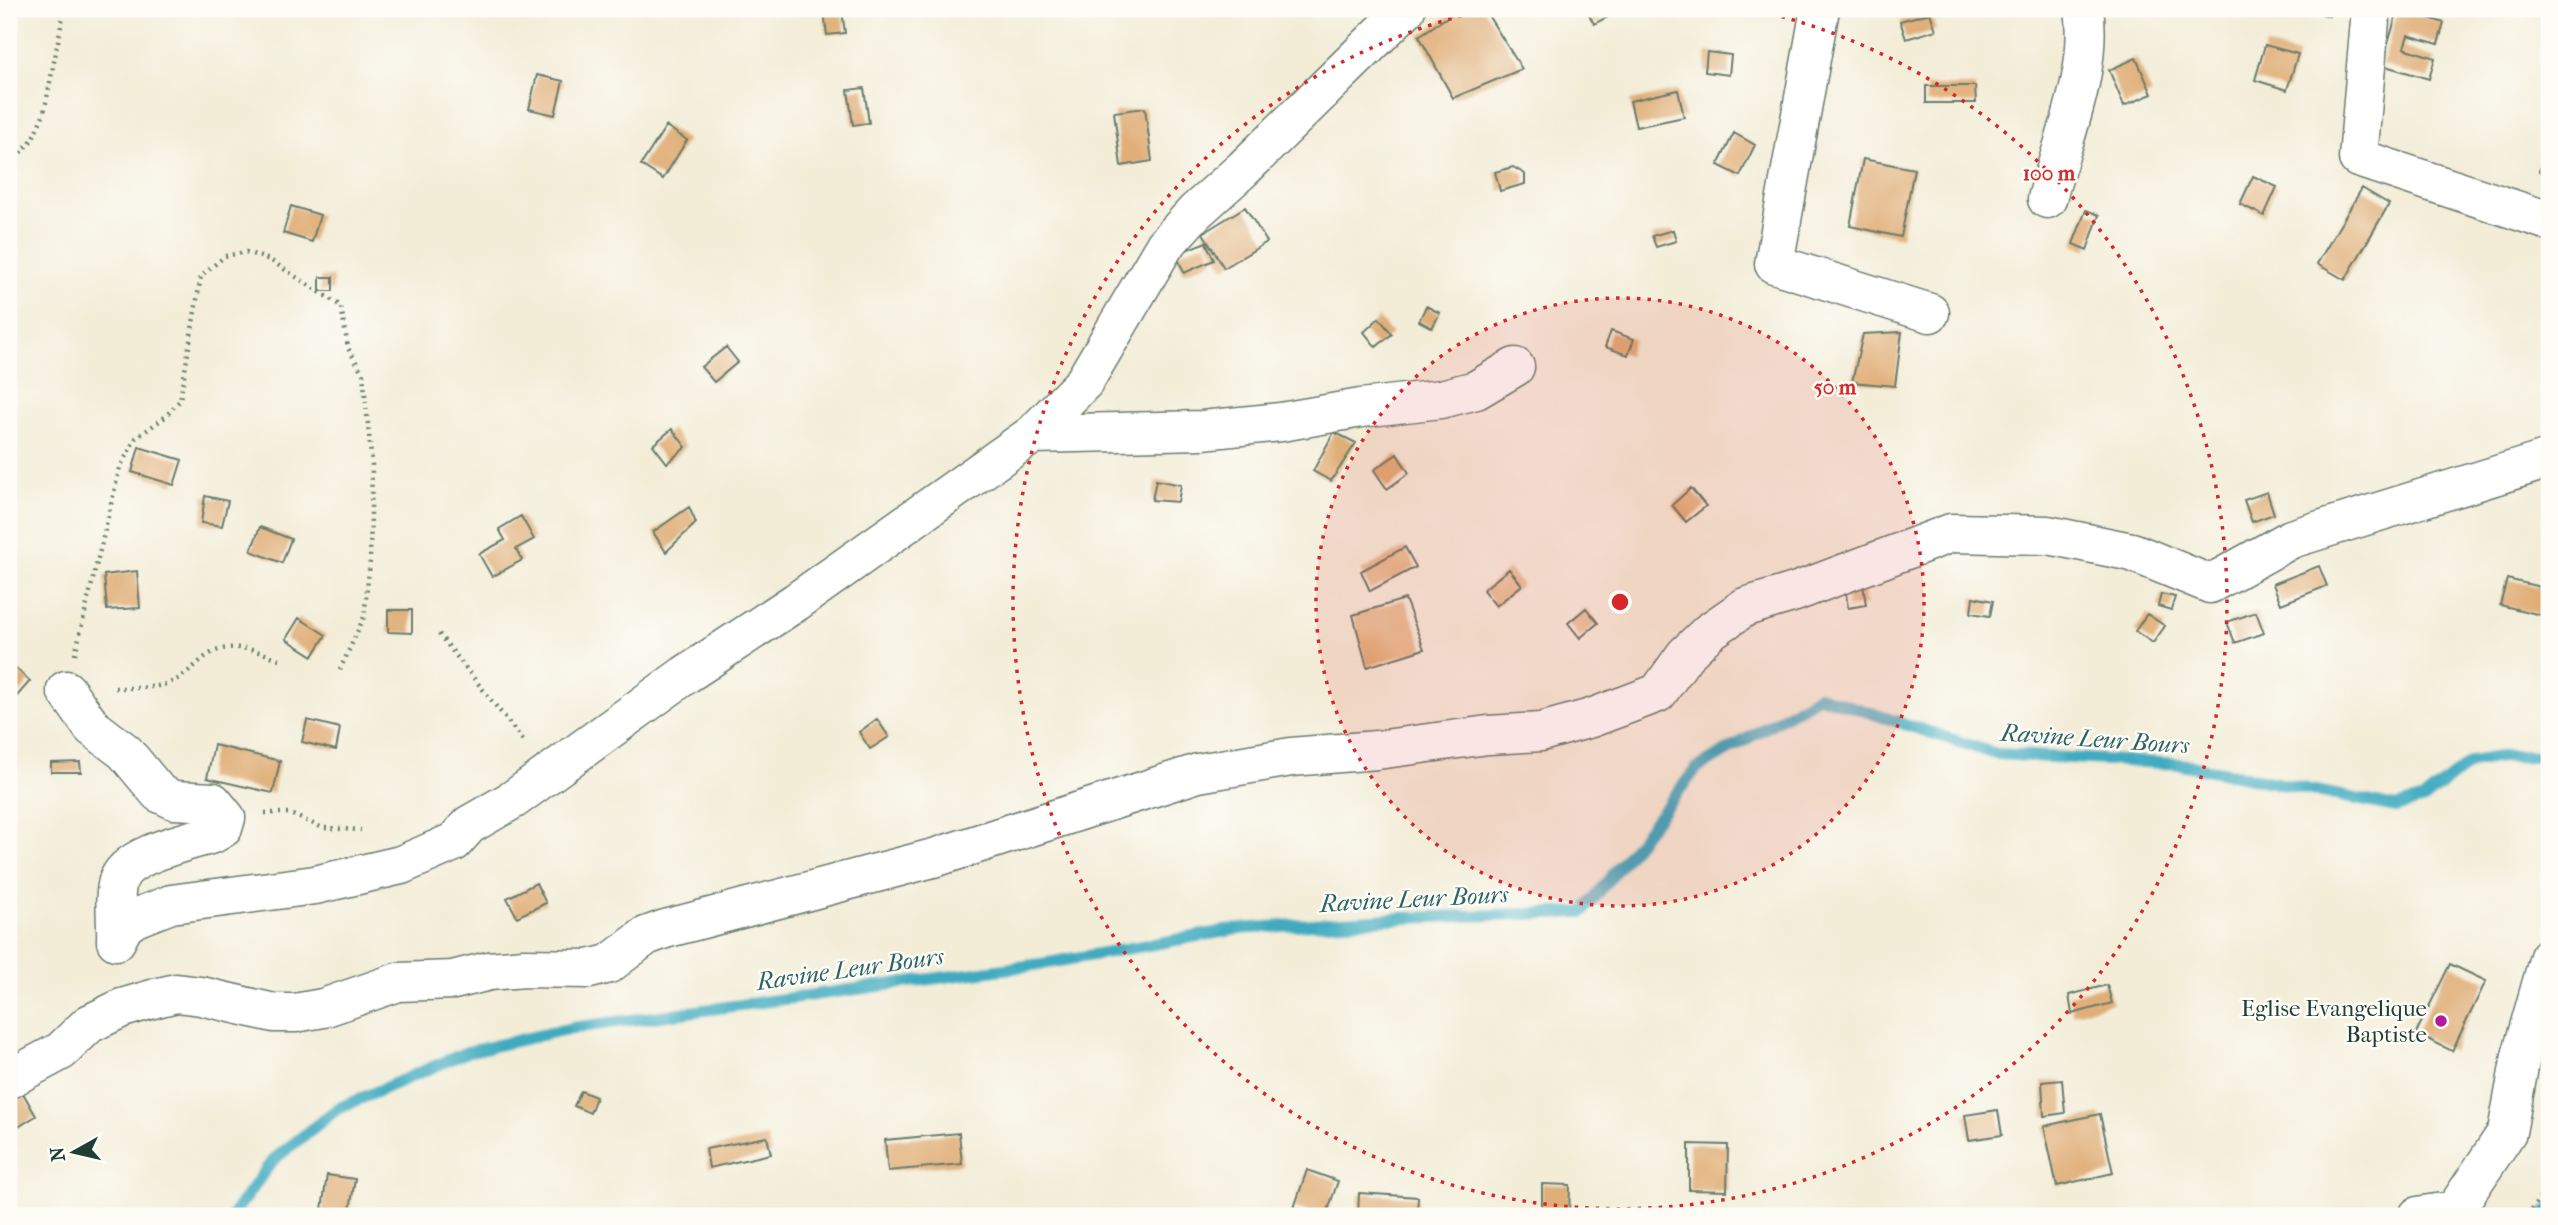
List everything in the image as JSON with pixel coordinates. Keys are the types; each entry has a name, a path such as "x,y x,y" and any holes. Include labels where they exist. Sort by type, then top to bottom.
{"street":[{"path":"66,690 92,727 125,752 159,793 174,800 214,802 226,818 223,828 213,834 148,855 125,867 117,882 116,941 124,926 135,918 171,904 315,885 401,865 454,842 468,825 514,799 1032,434 1084,382 1165,245 1195,212 1243,169 1373,37 1406,9"},
{"path":"1820,9 1774,264 1930,313"},
{"path":"2048,199 2081,73 2087,30 2084,9"},
{"path":"2371,9 2358,158 2549,221"},
{"path":"1032,434 1202,430 1281,422 1361,408 1441,399 1476,390 1515,367"},
{"path":"9,1079 61,1051 89,1024 122,1008 176,993 274,1013 295,1013 323,1008 398,982 453,980 489,971 589,969 609,964 646,936 665,929 937,857 1198,774 1291,757 1377,750 1488,735 1541,732 1591,718 1658,693 1685,655 1709,632 1745,607 1795,592 1951,533 2048,535 2096,544 2132,552 2210,584 2291,539 2549,459"},
{"path":"2418,1216 2455,1210 2507,1132 2521,1056 2549,957"}],"path":[{"path":"9,196 12,191 9,165 32,140 44,113 63,16"},
{"path":"282,660 246,647 229,647 208,654 175,680 155,687 66,690 120,467 136,438 180,400 201,276 225,256 246,252 270,260 341,306 348,348 363,374 372,464 370,561 364,617 339,672"},
{"path":"439,634 520,735 546,774"},
{"path":"226,818 288,813 323,828 370,831"},
{"path":"2527,1216 2549,1185"}],"building":[{"path":"1459,9 1484,9 1522,69 1453,98 1419,36"},
{"path":"1586,9 1623,9 1594,24"},
{"path":"2305,9 2330,9 2329,16"},
{"path":"2398,9 2418,9 2416,14 2444,23 2438,44 2408,35 2404,48 2435,58 2429,79 2382,65"},
{"path":"842,10 845,33 827,35 824,12"},
{"path":"1930,13 1936,30 1906,39 1900,21"},
{"path":"2265,45 2298,54 2287,90 2255,80"},
{"path":"1707,52 1731,55 1729,75 1705,72"},
{"path":"2136,58 2152,94 2124,106 2109,70"},
{"path":"537,75 563,81 555,115 529,109"},
{"path":"1926,86 1975,86 1976,103 1926,103"},
{"path":"864,88 869,123 853,125 848,90"},
{"path":"1678,90 1684,117 1636,127 1630,101"},
{"path":"1145,108 1152,161 1121,166 1114,112"},
{"path":"666,126 687,140 663,179 641,165"},
{"path":"1734,133 1755,145 1740,176 1718,165"},
{"path":"2549,152 2549,177 2539,171"},
{"path":"1863,159 1914,169 1901,237 1850,226"},
{"path":"1513,167 1525,174 1525,184 1500,191 1495,172"},
{"path":"2253,176 2277,187 2264,216 2240,204"},
{"path":"2362,188 2389,204 2345,280 2317,264"},
{"path":"291,206 320,215 312,242 283,233"},
{"path":"1245,207 1267,242 1224,268 1203,233"},
{"path":"2086,210 2099,215 2087,250 2073,244"},
{"path":"1673,230 1676,241 1656,247 1652,236"},
{"path":"1206,242 1214,260 1184,273 1176,254"},
{"path":"320,277 333,277 333,291 320,291"},
{"path":"1426,306 1440,313 1432,328 1419,321"},
{"path":"1379,318 1392,334 1376,347 1364,332"},
{"path":"1611,331 1634,339 1628,355 1605,347"},
{"path":"1902,332 1895,386 1852,382 1863,334"},
{"path":"726,347 738,362 714,382 701,367"},
{"path":"672,429 686,447 667,463 653,445"},
{"path":"1334,432 1356,443 1331,481 1313,471"},
{"path":"139,447 182,460 174,485 132,472"},
{"path":"1397,454 1409,473 1387,489 1374,470"},
{"path":"1156,480 1181,485 1178,502 1152,500"},
{"path":"1691,488 1706,506 1686,522 1672,505"},
{"path":"2267,492 2274,514 2252,522 2244,500"},
{"path":"205,496 228,501 222,526 201,523"},
{"path":"689,507 696,523 666,552 653,532"},
{"path":"521,516 534,539 516,549 522,560 492,577 479,554 505,540 499,529"},
{"path":"260,527 291,539 282,563 251,551"},
{"path":"1405,547 1416,567 1370,591 1361,571"},
{"path":"2319,566 2327,586 2281,604 2273,584"},
{"path":"1509,569 1522,585 1496,606 1483,590"},
{"path":"137,571 140,608 107,610 104,575"},
{"path":"2507,579 2549,589 2549,617 2500,605"},
{"path":"1863,584 1866,605 1848,608 1845,587"},
{"path":"2161,594 2175,597 2171,610 2158,606"},
{"path":"1973,597 1993,601 1990,616 1971,613"},
{"path":"1405,599 1424,649 1367,667 1353,615"},
{"path":"1586,608 1598,623 1580,638 1568,623"},
{"path":"388,610 412,610 412,633 388,632"},
{"path":"2256,612 2264,633 2235,643 2227,622"},
{"path":"2147,614 2165,626 2153,643 2135,631"},
{"path":"299,618 326,635 313,656 286,639"},
{"path":"9,662 30,681 17,696 9,688"},
{"path":"877,719 889,737 870,749 859,732"},
{"path":"307,720 340,728 336,750 302,742"},
{"path":"214,745 280,761 273,793 207,778"},
{"path":"80,762 81,772 51,772 51,763"},
{"path":"536,883 546,903 517,917 507,898"},
{"path":"2450,964 2486,981 2452,1051 2416,1033"},
{"path":"2107,985 2112,1003 2072,1014 2069,995"},
{"path":"2062,1080 2065,1113 2044,1116 2042,1082"},
{"path":"581,1091 596,1097 590,1113 574,1106"},
{"path":"23,1093 36,1116 18,1127 9,1111 9,1102"},
{"path":"1998,1110 2002,1135 1969,1140 1965,1115"},
{"path":"2100,1114 2113,1173 2057,1186 2044,1126"},
{"path":"959,1133 962,1164 888,1171 885,1140"},
{"path":"767,1137 771,1154 709,1168 706,1149"},
{"path":"1689,1144 1728,1145 1727,1191 1689,1190"},
{"path":"1307,1170 1338,1181 1326,1216 1294,1208"},
{"path":"327,1175 355,1179 349,1216 321,1216"},
{"path":"1542,1184 1570,1185 1569,1216 1542,1216"},
{"path":"1359,1193 1418,1197 1417,1216 1358,1216"}],"waterway":[{"name":"Ravine Leur Bours","path":"232,1216 273,1160 337,1109 467,1052 572,1028 1048,963 1237,929 1403,918 1583,912 1696,769 1819,696 1996,754 2181,764 2396,807 2424,799 2471,762 2506,756 2549,757"},
{"path":"2544,1216 2549,1210"}],"place":[{"name":"Eglise Evangelique Baptiste","path":"2441,1021"}]}
